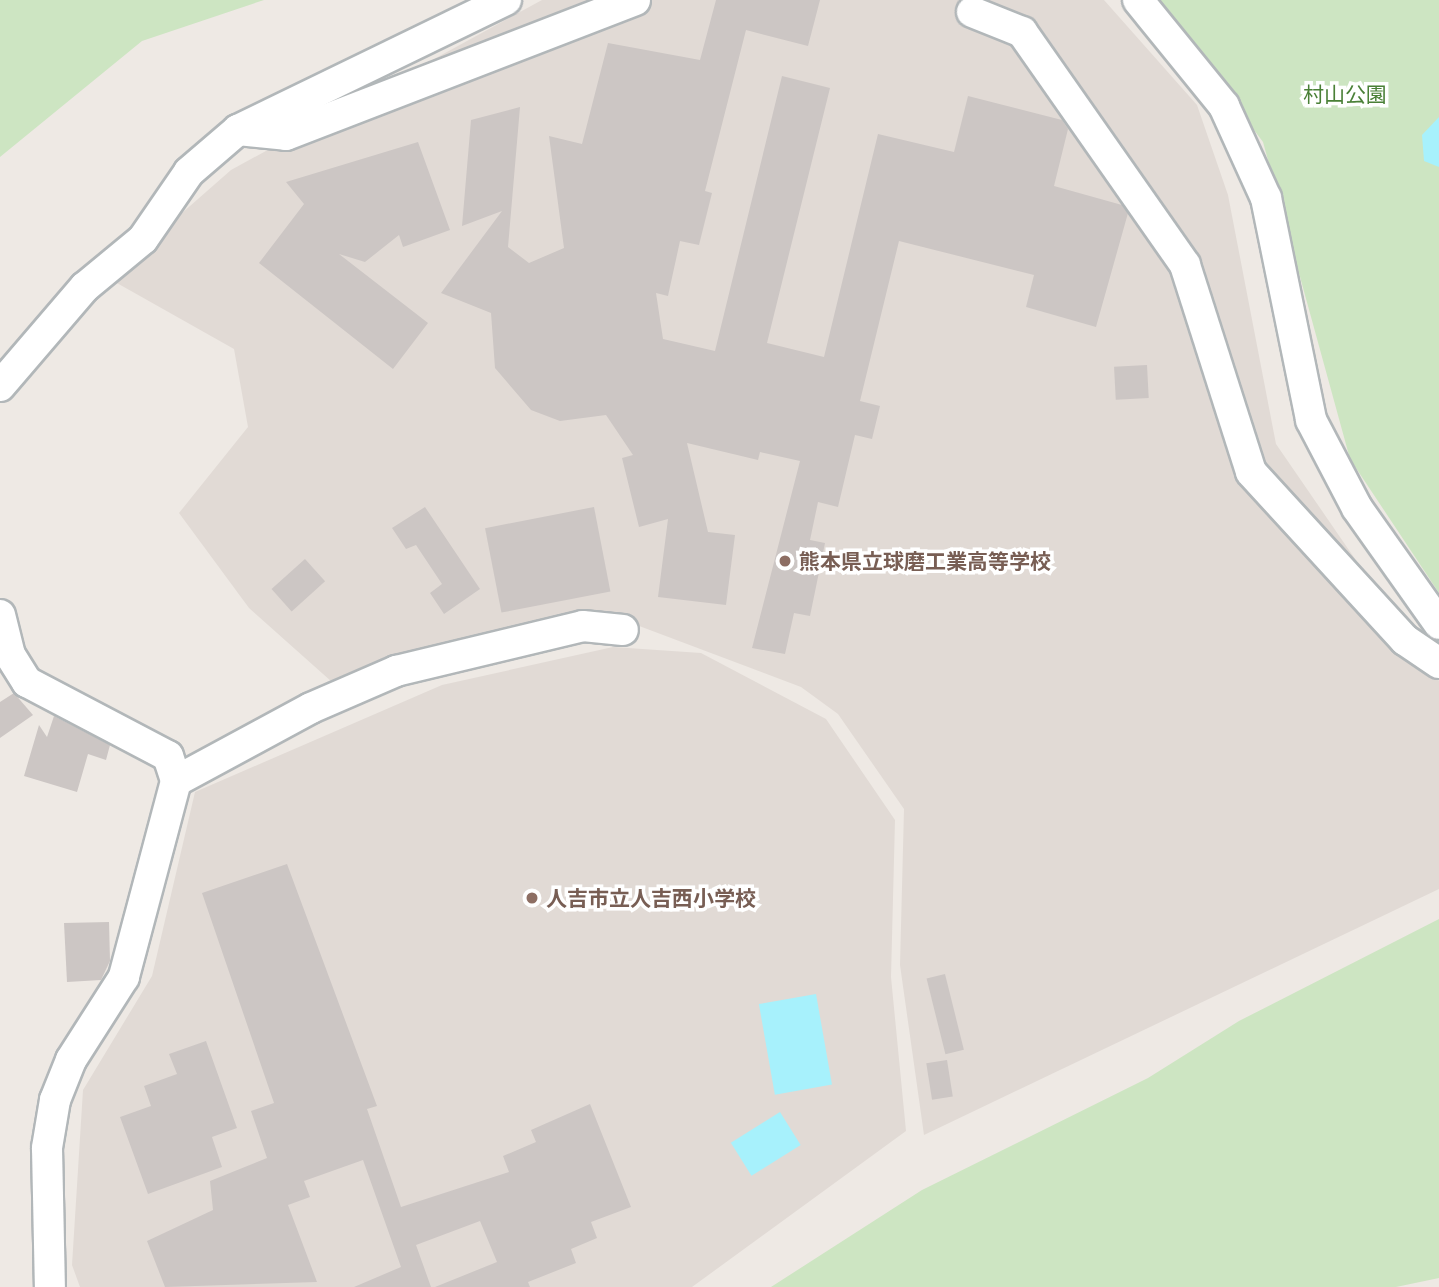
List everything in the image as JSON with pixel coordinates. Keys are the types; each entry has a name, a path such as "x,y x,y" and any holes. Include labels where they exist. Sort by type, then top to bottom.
{"street":[{"path":"0,386 85,287 143,239 189,172 238,130 506,0"},
{"path":"238,130 286,135 635,0"},
{"path":"1138,0 1224,106 1266,198 1311,420 1357,508 1439,624"},
{"path":"972,12 1022,32 1185,265 1251,472 1405,640 1439,663"},
{"path":"0,615 10,655 27,682 169,756 176,781 124,977 71,1060 55,1100 47,1148 50,1287"},
{"path":"176,781 310,708 396,671 583,626 623,630"}],"shaded area":[{"name":"熊本県立球磨工業高等学校","path":"542,0 1104,0 1197,105 1228,195 1276,444 1439,681 1439,889 924,1135 900,965 904,809 838,714 801,687 610,615 332,682 249,608 179,513 248,427 234,349 108,278 231,170"},
{"name":"人吉市立人吉西小学校","path":"613,647 701,653 826,719 895,820 891,977 906,1131 692,1287 80,1287 72,1265 83,1090 152,976 195,792 442,685"}],"green space":[{"path":"0,0 264,0 142,41 0,157"},
{"name":"村山公園","path":"1157,0 1439,0 1439,593 1350,459 1263,142"},
{"path":"1439,919 1439,1278 1396,1287 771,1287 922,1190 1148,1078 1239,1021"}],"water":[{"path":"1439,117 1439,167 1424,161 1422,135"},
{"path":"816,994 832,1085 775,1095 759,1004"},
{"path":"780,1112 801,1145 751,1176 731,1143"}],"building":[{"path":"716,0 820,0 808,46 746,30 705,191 712,193 699,245 680,241 668,296 656,293 663,339 715,351 782,76 830,88 767,343 824,357 878,134 954,152 968,96 1062,120 1068,129 1054,186 1122,205 1128,213 1096,327 1026,307 1034,275 899,241 860,401 880,406 872,439 855,435 838,507 818,502 810,540 825,543 810,616 794,613 785,654 752,648 800,461 760,452 758,460 687,443 708,532 735,535 726,605 658,597 668,519 639,527 622,458 633,455 606,415 560,421 531,410 495,368 491,313 441,293 502,211 462,226 471,120 520,107 508,247 529,263 564,248 549,136 582,144 608,43 700,60"},
{"path":"418,142 450,230 403,247 399,235 365,262 339,254 428,323 393,369 259,263 304,204 286,182"},
{"path":"1147,365 1149,398 1116,400 1114,367"},
{"path":"425,507 480,589 444,614 430,593 442,584 416,545 406,549 392,528"},
{"path":"594,507 610,591 501,613 485,528"},
{"path":"305,559 325,581 292,611 272,589"},
{"path":"14,693 33,715 0,738 0,702"},
{"path":"54,716 110,745 106,760 88,754 77,792 24,776 39,725 47,737"},
{"path":"287,864 377,1106 367,1109 401,1207 509,1172 503,1156 536,1142 531,1130 590,1104 631,1207 591,1222 597,1238 571,1249 576,1263 528,1282 530,1287 435,1287 497,1262 480,1221 416,1245 431,1287 354,1287 401,1267 363,1160 304,1181 310,1197 288,1205 317,1282 165,1287 147,1241 213,1210 210,1181 267,1158 251,1111 274,1103 202,893"},
{"path":"109,922 110,961 101,980 67,982 64,923"},
{"path":"945,974 964,1050 945,1054 927,979"},
{"path":"206,1041 237,1128 212,1137 222,1167 148,1194 120,1117 151,1106 144,1086 177,1074 169,1054"},
{"path":"947,1060 953,1097 932,1100 926,1063"}],"place":[{"name":"熊本県立球磨工業高等学校","path":"785,561"},
{"name":"人吉市立人吉西小学校","path":"532,898"}]}
